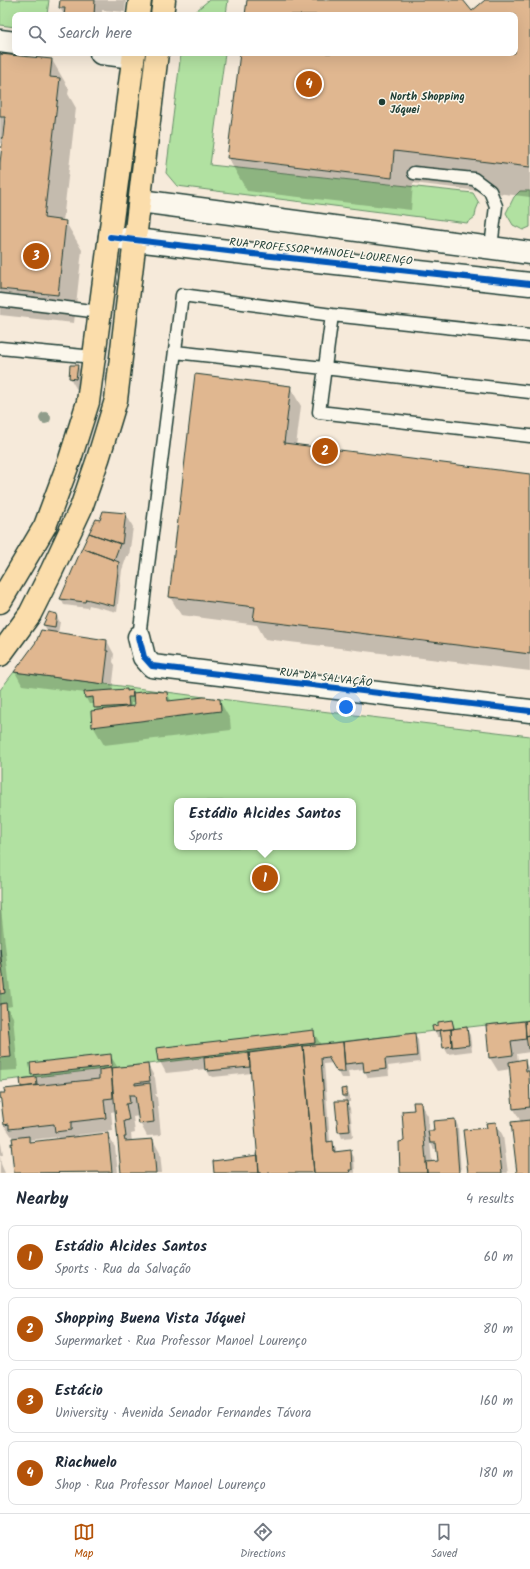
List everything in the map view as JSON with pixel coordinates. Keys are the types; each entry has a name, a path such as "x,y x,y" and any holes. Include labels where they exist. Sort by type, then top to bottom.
{"main road":[{"path":"138,12 140,0"},
{"path":"162,12 164,0"},
{"path":"0,602 45,526 70,459 88,402 133,56"},
{"path":"0,654 30,614 46,583 80,508 98,460 116,400 134,240 158,56"}],"street":[{"path":"0,41 12,43"},
{"path":"140,201 530,253"},
{"name":"RUA PROFESSOR MANOEL LOURENÇO","path":"110,237 530,284"},
{"path":"486,279 491,247"},
{"name":"RUA DA SALVAÇÃO","path":"139,637 144,657 152,666 530,711"}],"lane":[{"path":"414,173 474,179 490,191 496,206 491,247"},
{"path":"139,637 182,295 332,315 530,336"},
{"path":"0,300 100,312"},
{"path":"332,315 319,412 530,436"},
{"path":"0,348 94,357"},
{"path":"176,352 530,392"}],"green space":[{"path":"0,0 49,0 47,12 12,12 12,27 0,25"},
{"path":"209,0 228,0 226,12 195,12"},
{"path":"181,56 225,56 210,165 473,193 479,203 475,217 467,223 177,186 166,173"},
{"path":"520,191 530,191 530,227 523,230 513,225 506,213 514,197"},
{"path":"14,672 220,699 530,736 530,1020 0,1081 0,690"}],"building":[{"path":"60,0 95,0 94,12 64,12 65,8 59,8"},
{"name":"North Shopping Jóquei","path":"247,0 463,0 472,11 485,0 530,0 530,167 394,151 392,178 227,158 240,56 518,56 518,12 245,12"},
{"path":"0,54 52,59 50,77 60,78 44,218 66,221 58,295 0,289 0,163 5,117 0,117"},
{"path":"70,365 78,365 76,379 69,378"},
{"path":"195,374 291,386 284,443 530,474 530,654 253,620 255,607 169,597"},
{"path":"103,511 126,513 122,544 89,533 96,519 100,520"},
{"path":"89,533 120,544 114,560 82,548"},
{"path":"82,548 119,562 114,606 86,599 85,602 60,599"},
{"path":"49,612 57,614 55,627 43,625"},
{"path":"41,630 107,640 106,651 108,651 104,684 14,672 36,642"},
{"path":"127,689 127,691 132,690 133,697 128,697 129,706 94,708 93,697 85,698 84,692"},
{"path":"150,691 167,692 168,701 204,697 220,699 221,711 92,727 91,711 134,706 133,693"},
{"path":"0,948 5,993 0,994"},
{"path":"6,1003 11,1057 0,1058 0,1004"},
{"path":"452,1020 454,1029 433,1031 432,1026 438,1025 438,1022"},
{"path":"530,1020 530,1035 526,1036 525,1021"},
{"path":"525,1021 526,1039 511,1041 513,1055 489,1058 486,1025"},
{"path":"467,1027 469,1045 452,1047 451,1029"},
{"path":"451,1029 452,1046 443,1048 440,1030"},
{"path":"314,1030 315,1043 158,1061 156,1048"},
{"path":"415,1033 417,1056 385,1059 386,1069 364,1072 363,1062 345,1064 343,1042"},
{"path":"530,1035 530,1049 528,1049 526,1036"},
{"path":"343,1042 345,1072 337,1072 328,1057 321,1058 327,1142 333,1141 334,1152 351,1150 352,1170 349,1170 350,1173 314,1173 303,1046"},
{"path":"303,1046 314,1173 259,1173 249,1053"},
{"path":"249,1053 250,1067 205,1070 204,1058"},
{"path":"111,1054 112,1066 31,1075 30,1063"},
{"path":"525,1059 526,1071 529,1071 530,1107 513,1109 509,1062"},
{"path":"148,1064 150,1081 135,1083 135,1085 150,1083 154,1122 139,1124 135,1095 129,1095 130,1103 126,1104 129,1120 124,1121 126,1137 124,1137 125,1141 153,1139 156,1173 121,1173 111,1068"},
{"path":"111,1068 113,1098 104,1099 106,1118 71,1122 71,1130 55,1132 54,1124 9,1129 9,1124 4,1125 0,1093 5,1093 4,1089 99,1079 99,1070"},
{"path":"36,1077 37,1085 21,1087 20,1079"},
{"path":"347,1088 347,1096 342,1096 341,1089"},
{"path":"335,1101 347,1101 350,1131 338,1132"},
{"path":"413,1102 421,1102 427,1173 400,1173 399,1142 404,1141 402,1111 414,1110"},
{"path":"455,1119 459,1173 427,1173 426,1162 438,1161 436,1143 430,1143 428,1131 434,1131 433,1121"},
{"path":"530,1120 530,1173 517,1173 511,1122"},
{"path":"496,1122 502,1173 468,1173 463,1130 487,1128 486,1123"},
{"path":"108,1133 112,1172 14,1173 11,1143 13,1144 12,1138 29,1136 29,1142"},
{"path":"258,1155 259,1173 214,1173 213,1161"}],"cycle path":[{"path":"110,237 530,284"},
{"path":"139,637 144,657 152,666 530,711"}],"place":[{"name":"Riachuelo","path":"309,84"},
{"name":"North Shopping Jóquei","path":"382,102"},
{"name":"Estácio","path":"36,256"},
{"name":"Shopping Buena Vista Jóquei","path":"325,451"},
{"name":"Estádio Alcides Santos","path":"265,878"}]}
